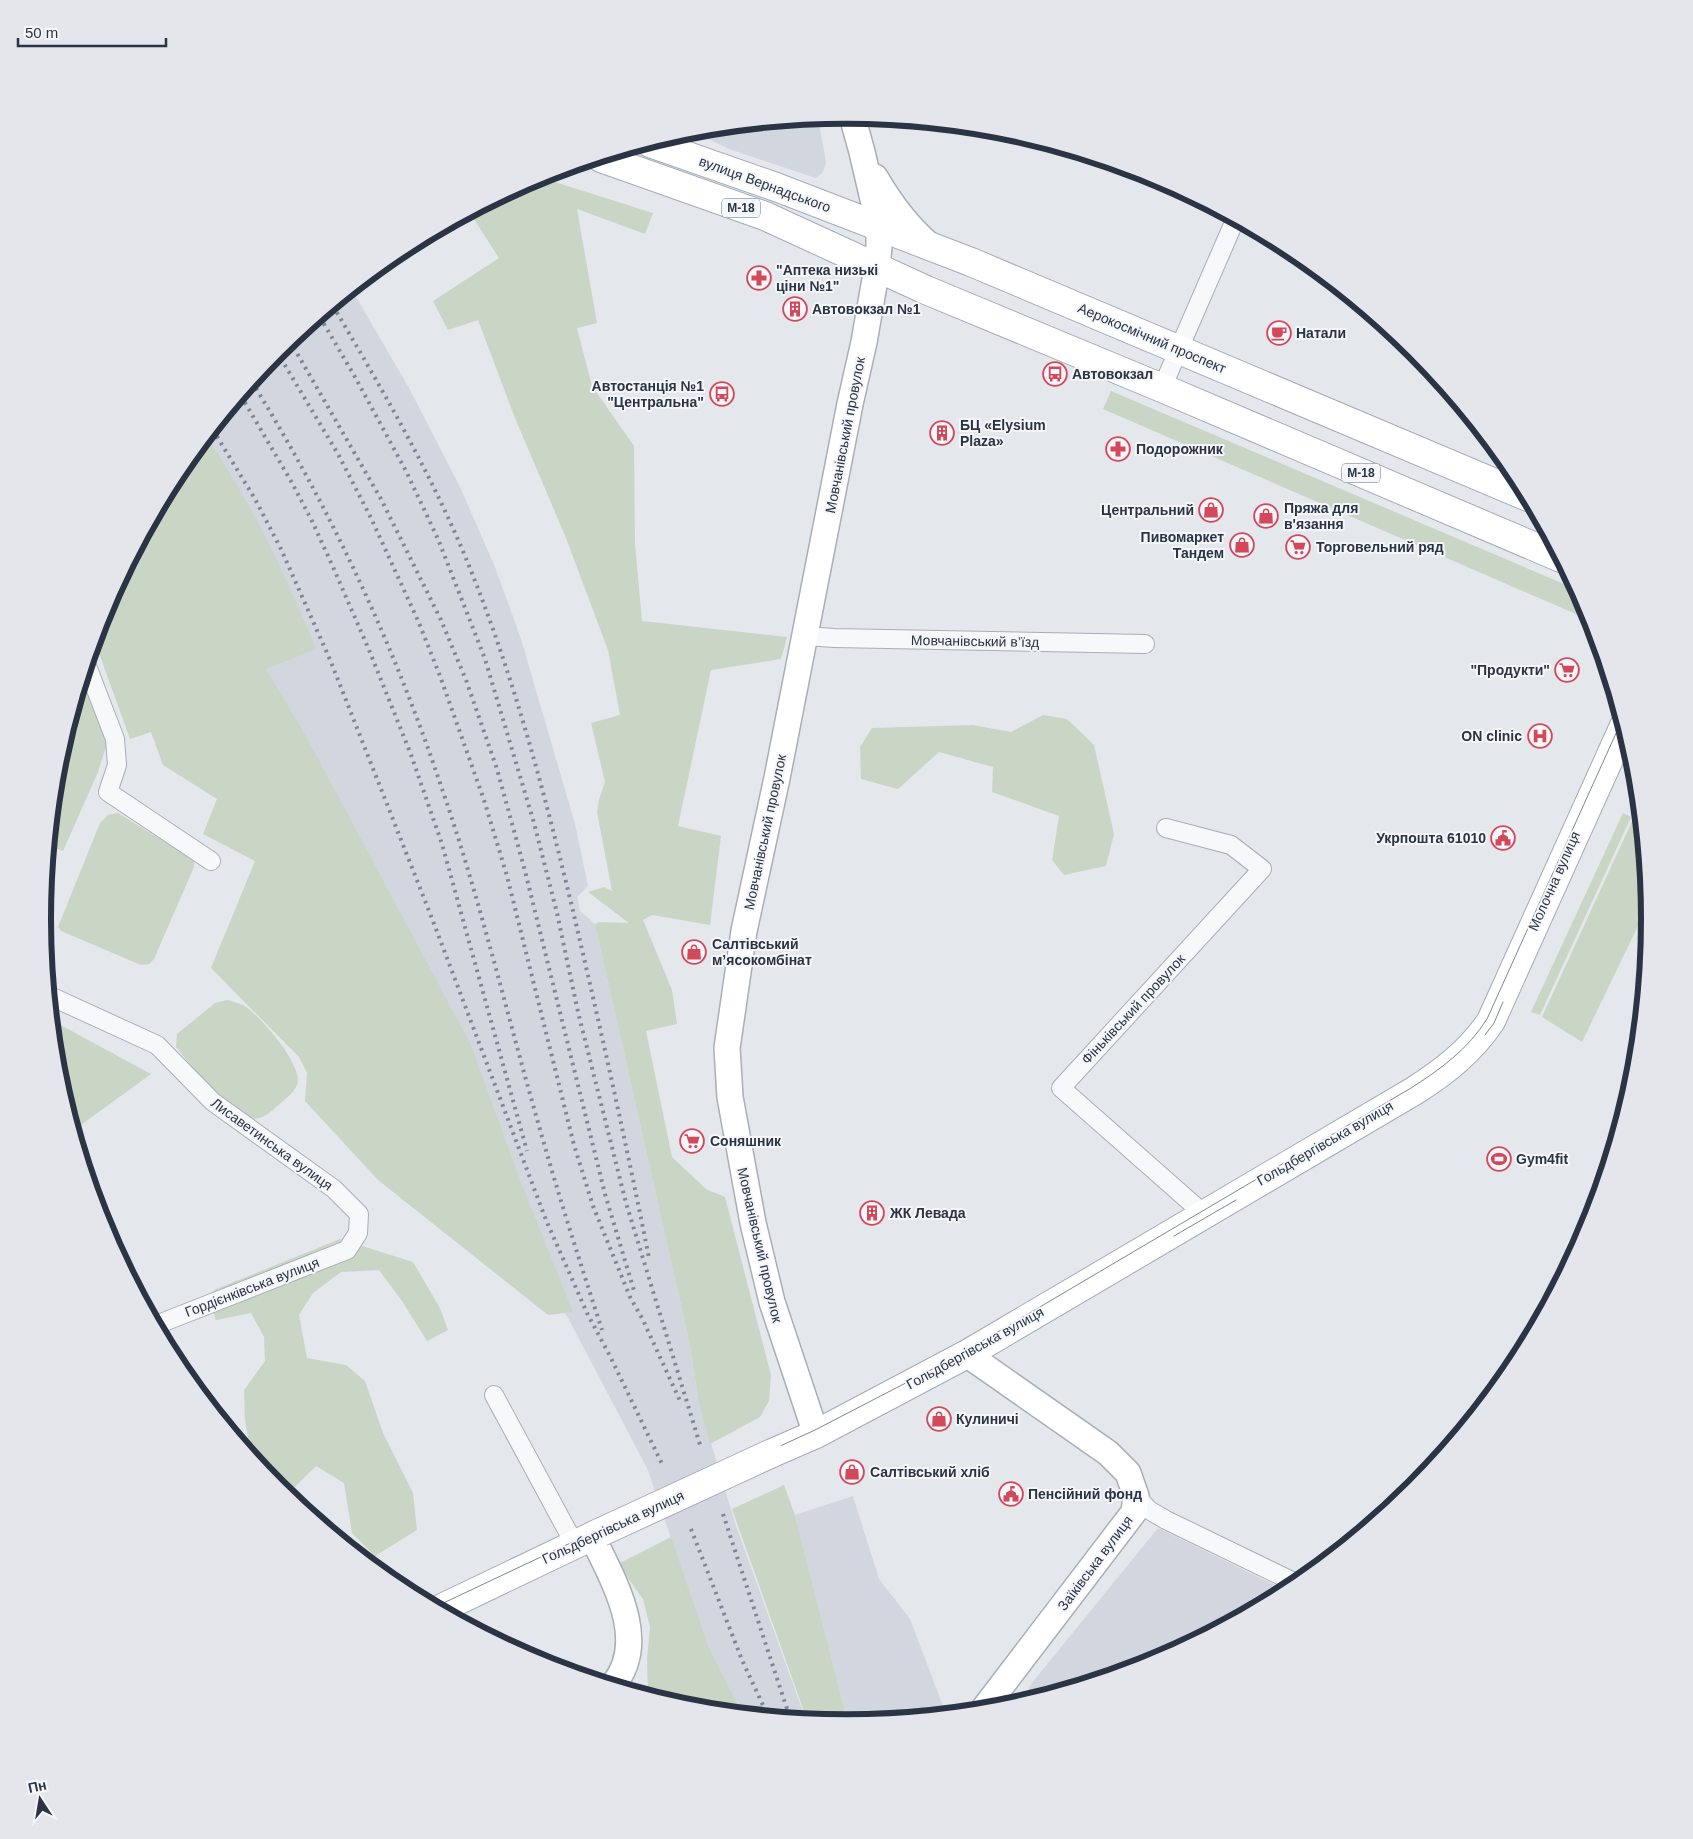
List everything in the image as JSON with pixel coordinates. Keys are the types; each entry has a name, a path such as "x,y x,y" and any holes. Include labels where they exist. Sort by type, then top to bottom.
{"main road":[{"name":"вулиця Вернадського","path":"661,147 879,225"},
{"name":"М-18","path":"609,161 765,216 926,290 1553,554"},
{"name":"Аерокосмічний проспект","path":"879,225 1178,348 1517,492"},
{"name":"Молочна вулиця","path":"1481,1035 1491,1021 1506,989 1620,736"},
{"name":"Гольдбергівська вулиця","path":"446,1606 816,1434 969,1353 1432,1080 1468,1050 1481,1035"}],"street":[{"path":"854,124 879,225"},
{"path":"863,158 894,209 912,230 929,245"},
{"name":"Мовчанівський провулок","path":"816,1434 772,1302 753,1223 737,1141 727,1071 730,1022 744,931 806,636 850,404 864,342 877,268 879,225"},
{"path":"1162,388 1233,225"},
{"name":"Мовчанівський в’їзд","path":"806,636 1145,644"},
{"path":"90,674 115,739 117,765 108,792 211,861"},
{"name":"Фіньківський провулок","path":"1166,828 1230,845 1262,868 1061,1088 1204,1214"},
{"name":"Лисаветинська вулиця","path":"56,999 157,1045 213,1102 334,1189 359,1214 358,1234 347,1250"},
{"name":"Гордієнківська вулиця","path":"162,1323 347,1250"},
{"path":"969,1353 975,1360 1108,1453 1128,1473 1136,1496 1149,1510 1290,1580"},
{"path":"494,1395 590,1538 615,1583 623,1609 629,1641 626,1663 616,1681"},
{"name":"Заїківська вулиця","path":"990,1701 1134,1512 1136,1496"}],"shaded area":[{"path":"819,125 826,162 823,172 816,178 729,149 705,138 743,131"},
{"path":"355,295 409,388 460,487 495,567 521,639 575,824 588,886 577,897 580,911 595,924 689,1341 699,1403 735,1523 804,1713 739,1707 706,1643 648,1470 567,1316 405,1148 330,890 114,611 133,568 158,522 185,478 216,435 284,357"},
{"path":"853,1496 879,1579 910,1619 944,1709 846,1715 795,1515"},
{"path":"1158,1528 1278,1587 1198,1633 1151,1654 1102,1673 1026,1694 1031,1684"}],"green space":[{"path":"552,181 653,213 645,234 577,209 597,323 577,328 592,386 634,446 635,544 642,621 787,637 781,659 711,670 678,826 721,836 710,925 652,915 643,920 672,990 677,1024 646,1031 672,1157 706,1189 725,1197 771,1375 769,1401 760,1417 710,1444 699,1403 689,1341 595,924 599,922 629,923 588,892 604,887 612,891 597,812 605,782 591,723 620,715 608,650 566,538 515,418 478,320 448,330 433,301 499,258 473,218 495,206"},
{"path":"1111,391 1568,586 1582,616 1103,409"},
{"path":"211,443 239,488 267,540 293,594 316,649 266,669 306,736 470,1043 520,1180 573,1312 548,1315 378,1180 305,1101 307,1073 299,1057 211,968 255,861 203,834 217,799 163,765 151,732 130,739 98,651 133,568 185,478"},
{"path":"86,688 107,737 106,747 98,772 63,851 55,848 58,816 67,764"},
{"path":"1043,715 1067,719 1094,745 1114,834 1106,866 1064,875 1052,860 1059,816 992,792 993,767 939,752 898,789 861,779 860,747 872,728 973,725 1011,732"},
{"path":"118,813 194,860 194,867 154,959 149,964 141,965 61,931 58,927 100,823 108,815"},
{"path":"1623,813 1631,817 1540,1015 1531,1012"},
{"path":"1635,817 1640,867 1642,918 1582,1042 1542,1017"},
{"path":"228,1000 243,1005 250,1010 269,1030 288,1054 298,1077 296,1088 291,1094 261,1118 249,1118 230,1107 176,1047 177,1034 215,1003"},
{"path":"58,1024 151,1074 79,1127"},
{"path":"340,1239 413,1262 440,1308 448,1330 427,1341 402,1301 379,1270 341,1272 313,1293 299,1315 307,1358 346,1365 365,1381 383,1433 413,1493 417,1530 375,1556 352,1533 344,1483 316,1466 292,1490 249,1444 245,1420 244,1390 265,1361 264,1337 251,1313 216,1320 210,1303 214,1290"},
{"path":"784,1485 795,1515 846,1715 805,1713 732,1509"},
{"path":"671,1537 708,1646 739,1707 648,1690 647,1660 650,1627 643,1599 618,1564"}],"tram line":[{"path":"442,1604 815,1430 950,1360 1411,1088 1443,1066 1463,1049 1487,1019 1618,728"},
{"path":"1485,1035 1494,1023 1503,1002"},
{"path":"1174,1236 1236,1200"}],"railway":[{"path":"336,311 410,440 445,510 475,581 504,662 541,786 573,911 649,1258"},
{"path":"323,321 406,471 438,539 485,659 534,823 557,913 578,1012 626,1203 701,1448"},
{"path":"294,348 381,499 441,620 466,680 497,769 525,871 605,1194 635,1294"},
{"path":"282,360 338,454 371,518 419,623 440,676 484,800 507,876 574,1145 593,1206 630,1297 643,1320 681,1403"},
{"path":"256,388 308,478 358,577 422,731 467,868 546,1151 602,1330"},
{"path":"244,401 312,521 369,650 410,752 442,844 527,1151"},
{"path":"216,435 255,499 281,549 331,662 433,921 546,1220 587,1313 663,1466"},
{"path":"723,1514 788,1712"},
{"path":"691,1529 742,1660 765,1710"}],"place":[{"name":"\"Аптека низькі ціни №1\"","path":"759,278"},
{"name":"Автовокзал №1","path":"795,309"},
{"name":"Натали","path":"1279,333"},
{"name":"Автовокзал","path":"1055,374"},
{"name":"Автостанція №1 \"Центральна\"","path":"722,394"},
{"name":"БЦ «Elysium Plaza»","path":"942,433"},
{"name":"Подорожник","path":"1118,449"},
{"name":"Центральний","path":"1211,510"},
{"name":"Пряжа для в'язання","path":"1266,516"},
{"name":"Пивомаркет Тандем","path":"1242,545"},
{"name":"Торговельний ряд","path":"1298,547"},
{"name":"\"Продукти\"","path":"1567,670"},
{"name":"ON clinic","path":"1540,736"},
{"name":"Укрпошта 61010","path":"1503,838"},
{"name":"Салтівський мʼясокомбінат","path":"694,952"},
{"name":"Соняшник","path":"692,1141"},
{"name":"Gym4fit","path":"1499,1159"},
{"name":"ЖК Левада","path":"872,1213"},
{"name":"Кулиничі","path":"939,1419"},
{"name":"Салтівський хліб","path":"852,1472"},
{"name":"Пенсійний фонд","path":"1011,1494"}]}
